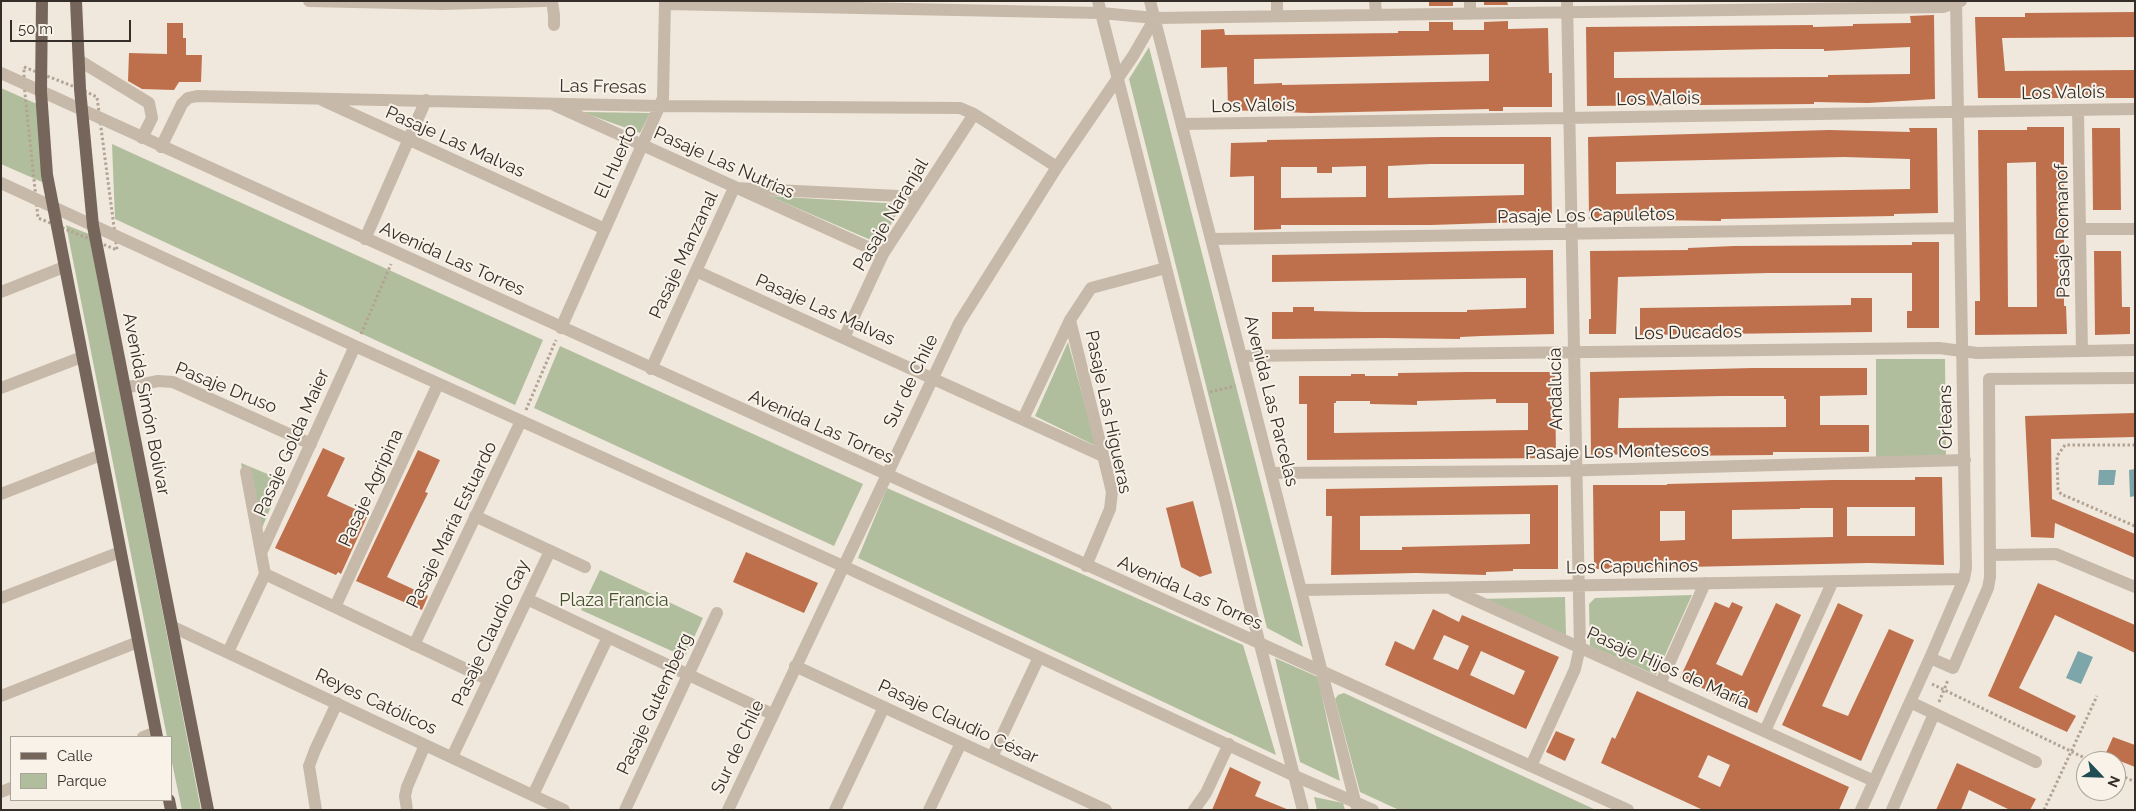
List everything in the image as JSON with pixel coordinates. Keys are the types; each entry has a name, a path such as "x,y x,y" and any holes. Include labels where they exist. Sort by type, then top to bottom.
{"main road":[{"path":"42,1 41,92 47,175 156,735"},
{"name":"Avenida Simón Bolívar","path":"76,1 80,89 93,226 208,810"}],"street":[{"path":"309,1 545,1"},
{"path":"552,1 554,25"},
{"name":"Avenida Las Parcelas","path":"1150,1 1356,806"},
{"path":"1277,1 1277,16"},
{"path":"1375,1 1376,15"},
{"path":"665,3 1100,7 1155,18 1376,15 1470,8 1759,5 1943,6 1958,2"},
{"name":"Orleans","path":"1860,810 1921,679 1964,578 1966,558 1958,113 1958,2"},
{"name":"El Huerto","path":"561,328 660,106 664,89 665,3"},
{"path":"1100,7 1259,643 1303,810"},
{"name":"Andalucía","path":"1531,766 1575,669 1580,647 1577,586 1568,7"},
{"name":"Sur de Chile","path":"728,810 944,350 973,298 1057,167 1118,79 1155,18"},
{"path":"80,61 149,103 152,118 142,138"},
{"name":"Avenida Las Torres","path":"1,73 1628,810"},
{"name":"Las Fresas","path":"161,147 182,104 192,96 660,106 960,108 974,114 1057,167"},
{"name":"Pasaje Las Malvas","path":"317,98 605,229"},
{"path":"365,239 426,100"},
{"name":"Pasaje Las Nutrias","path":"550,103 883,254"},
{"name":"Pasaje Romanof","path":"2078,110 2082,351"},
{"name":"Los Valois","path":"1183,124 2135,110"},
{"name":"Pasaje Naranjal","path":"844,338 883,254 974,114"},
{"path":"1,184 842,566 1228,744 1356,806 1373,810"},
{"name":"Pasaje Manzanal","path":"651,369 734,188 920,197"},
{"name":"Pasaje Los Capuletos","path":"1212,239 1960,228"},
{"path":"2080,229 2135,229"},
{"path":"1,292 64,267"},
{"name":"Pasaje Las Higueras","path":"1023,419 1070,320 1091,288 1166,268"},
{"name":"Pasaje Las Malvas","path":"696,271 1103,456"},
{"name":"Pasaje Las Higueras","path":"1070,320 1112,500 1086,566"},
{"name":"Pasaje Golda Maier","path":"262,553 355,346"},
{"name":"Los Ducados","path":"1242,356 1939,348 1976,353 2135,350"},
{"path":"1,388 82,357"},
{"path":"1930,658 1953,668 1988,588 1990,555 1990,379 2135,378"},
{"name":"Pasaje Druso","path":"124,388 158,381 174,382 311,444"},
{"name":"Pasaje Agripina","path":"335,607 438,384"},
{"name":"Pasaje María Estuardo","path":"414,645 521,421"},
{"path":"1,494 101,455"},
{"name":"Pasaje Los Montescos","path":"1271,473 1575,471 1964,460"},
{"name":"Pasaje Golda Maier","path":"246,472 265,574"},
{"path":"475,516 585,567"},
{"name":"Pasaje Claudio Gay","path":"452,757 550,551"},
{"path":"1,598 120,552"},
{"path":"1990,555 2056,554 2135,587"},
{"path":"228,652 265,574 488,680"},
{"name":"Los Capuchinos","path":"1301,590 1964,578"},
{"path":"1764,732 1832,581"},
{"path":"1660,684 1705,583"},
{"name":"Pasaje Hijos de María","path":"1448,588 1874,781"},
{"path":"526,599 772,714"},
{"name":"Pasaje Gutemberg","path":"625,810 717,613"},
{"name":"Reyes Católicos","path":"173,626 564,810"},
{"path":"534,796 608,637"},
{"path":"1,696 138,642"},
{"path":"992,757 1039,657"},
{"name":"Pasaje Claudio César","path":"795,666 1106,810"},
{"path":"1910,702 2036,762"},
{"path":"316,810 309,766 337,704"},
{"path":"835,810 884,707"},
{"path":"1892,810 1934,714"},
{"path":"930,810 961,743"},
{"path":"1194,810 1206,793 1228,744"},
{"path":"407,810 405,796 407,787 425,745"}],"path":[{"path":"24,67 42,74 97,97 117,250 38,218 24,84 24,67"},
{"path":"355,346 396,252"},
{"path":"521,421 561,328"},
{"path":"1198,395 1248,383"},
{"path":"2135,446 2065,445 2057,456 2058,489 2061,494 2135,526"},
{"path":"1934,714 1953,668"},
{"path":"1921,679 2076,754"},
{"path":"2044,810 2097,696"}],"green space":[{"path":"1149,47 1303,647 1267,628 1129,79"},
{"path":"1,88 37,104 42,182 1,164"},
{"path":"582,112 650,113 640,133"},
{"path":"112,144 543,340 515,405 115,219"},
{"path":"769,196 902,204 880,244"},
{"path":"66,225 89,234 201,810 182,810 172,763 172,736 167,736"},
{"path":"1068,342 1096,446 1035,416"},
{"path":"560,346 863,484 834,546 534,408"},
{"path":"1876,359 1945,359 1946,457 1876,457"},
{"path":"241,463 282,480 255,545"},
{"path":"887,488 1243,645 1276,755 858,558"},
{"name":"Plaza Francia","path":"600,570 703,618 685,657 581,610"},
{"path":"1692,595 1656,675 1590,646 1589,604 1595,598"},
{"path":"1565,597 1566,635 1479,599"},
{"path":"1275,658 1318,677 1340,781 1300,762"},
{"path":"1344,693 1596,810 1399,810 1360,792 1335,699 1338,695"},
{"path":"1314,797 1343,803 1345,810 1317,810"}],"water":[{"path":"2135,469 2135,496 2130,497 2129,470"},
{"path":"2099,470 2116,470 2114,485 2098,485"},
{"path":"2078,651 2093,657 2081,684 2066,678"}],"building":[{"path":"1429,1 1453,1 1453,6 1429,6"},
{"path":"1484,1 1507,1 1508,5 1484,5"},
{"path":"2135,12 2135,37 2002,38 2005,71 2135,70 2135,98 1978,98 1975,17 2025,17 2025,13"},
{"path":"1934,15 1935,99 1868,103 1814,102 1814,104 1587,106 1586,27 1853,26 1853,24 1911,23 1910,16","holes":["1910,47 1910,74 1828,75 1828,77 1614,78 1614,52 1773,49 1824,49 1824,51"]},
{"path":"1508,21 1508,29 1548,28 1549,73 1552,73 1552,107 1503,107 1503,111 1489,111 1489,109 1310,113 1228,110 1227,67 1201,68 1201,30 1224,29 1225,35 1398,33 1398,31 1429,31 1429,22 1453,22 1453,30 1484,30 1484,22","holes":["1489,54 1489,81 1254,84 1254,59"]},
{"path":"167,23 183,23 183,38 186,38 186,55 202,55 201,82 179,82 174,90 142,89 128,81 129,53 167,54"},
{"path":"2027,127 2064,127 2064,306 2066,306 2067,334 1975,335 1975,301 1980,301 1978,130 2027,130","holes":["2036,162 2037,307 2008,307 2007,163"]},
{"path":"1909,128 1937,128 1938,213 1894,214 1894,216 1721,219 1721,221 1589,219 1588,137 1829,130 1910,132","holes":["1844,157 1910,159 1910,189 1616,194 1616,162"]},
{"path":"2092,128 2120,128 2121,210 2093,210"},
{"path":"1551,137 1552,221 1431,225 1281,225 1281,229 1254,230 1254,176 1230,177 1231,143 1267,142 1267,140","holes":["1524,164 1524,195 1388,198 1388,166","1366,166 1366,197 1281,198 1281,167 1317,167 1317,173 1332,173 1332,167"]},
{"path":"1912,242 1939,242 1939,328 1907,328 1907,311 1912,311 1912,273 1768,273 1618,277 1616,334 1589,334 1589,319 1591,319 1590,251 1688,250 1688,248 1734,246 1912,245"},
{"path":"1553,250 1554,334 1460,337 1460,339 1272,339 1272,312 1293,312 1293,307 1314,307 1314,311 1364,312 1467,312 1467,310 1526,308 1526,278 1272,282 1272,255"},
{"path":"2094,251 2121,251 2122,307 2130,307 2130,334 2095,335"},
{"path":"1851,298 1872,298 1872,332 1640,335 1640,308 1851,305"},
{"path":"1753,368 1867,368 1867,395 1820,396 1820,425 1869,425 1869,452 1773,452 1773,455 1591,455 1590,372","holes":["1784,396 1784,399 1786,399 1786,427 1618,428 1619,398"]},
{"path":"1555,372 1556,458 1307,460 1307,404 1299,404 1299,376 1351,376 1351,374 1365,374 1365,376 1398,376 1398,373","holes":["1496,399 1496,403 1528,403 1528,430 1334,433 1334,403 1336,401 1370,401 1370,404 1417,405 1417,401"]},
{"path":"2135,413 2135,437 2051,439 2052,499 2135,534 2135,558 2055,523 2054,538 2031,537 2025,416"},
{"path":"323,448 345,458 327,496 368,515 341,574 338,572 336,575 275,548"},
{"path":"418,450 440,460 425,492 428,493 387,577 428,596 422,610 356,581"},
{"path":"1915,477 1942,477 1944,565 1869,563 1594,569 1593,485 1915,480","holes":["1847,507 1915,507 1915,536 1847,536","1833,508 1833,537 1732,539 1732,510","1660,511 1685,511 1685,540 1660,541"]},
{"path":"1558,485 1558,569 1513,569 1513,571 1486,572 1486,575 1416,573 1331,575 1332,516 1326,516 1326,489","holes":["1530,514 1530,544 1402,547 1402,550 1360,550 1360,516"]},
{"path":"1193,501 1212,573 1200,577 1181,567 1166,508"},
{"path":"746,552 818,583 804,613 733,582"},
{"path":"2038,583 2135,625 2135,653 2055,615 2019,688 2076,716 2067,732 1988,696"},
{"path":"1715,602 1729,608 1732,602 1743,607 1716,664 1742,676 1776,603 1801,615 1757,713 1680,678"},
{"path":"1838,603 1863,615 1822,706 1848,716 1889,629 1914,640 1861,761 1782,725"},
{"path":"1433,609 1459,622 1462,615 1559,657 1526,729 1385,665 1395,641 1414,650","holes":["1444,635 1469,646 1458,670 1433,659","1481,651 1525,671 1514,695 1470,675"]},
{"path":"1637,691 1849,787 1839,810 1703,810 1601,763 1612,737 1615,739","holes":["1708,755 1730,765 1720,787 1698,777"]},
{"path":"1556,731 1575,739 1565,761 1546,752"},
{"path":"2113,737 2135,745 2135,767 2126,763 2126,751 2107,751"},
{"path":"1957,763 2036,799 2030,810 2010,810 1969,790 1961,810 1936,810"},
{"path":"1230,767 1261,782 1255,796 1289,810 1212,810"}]}
